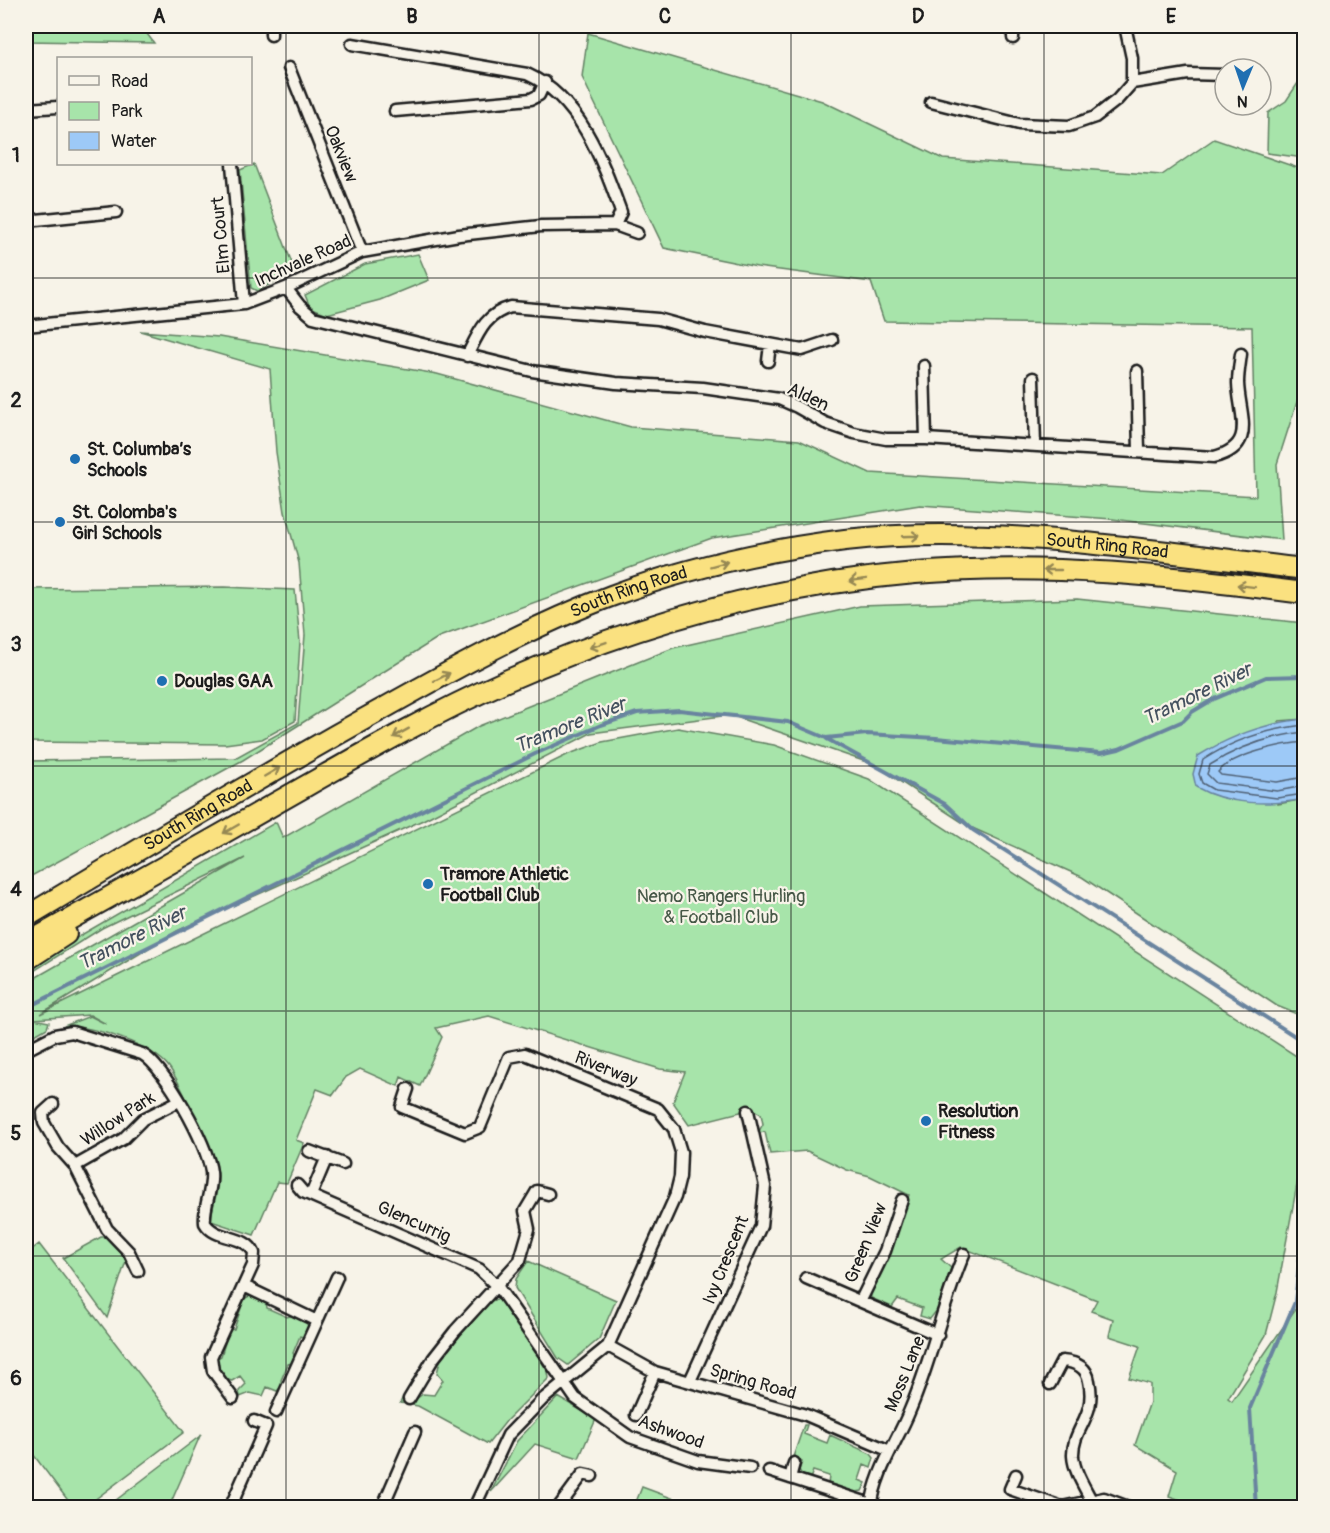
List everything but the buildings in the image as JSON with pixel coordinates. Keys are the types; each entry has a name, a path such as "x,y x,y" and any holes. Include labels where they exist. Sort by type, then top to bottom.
{"highway":[{"name":"South Ring Road","path":"26,917 130,854 421,687 526,634 610,596 758,553 846,540 913,536 981,536 1124,547 1305,569"},
{"name":"South Ring Road","path":"26,944 399,735 504,682 653,625 775,593 916,573 1124,571 1305,593"},
{"path":"26,906 130,854"},
{"path":"26,960 173,862"}],"street":[{"path":"1013,26 1013,38"},
{"path":"1125,26 1132,58 1132,83"},
{"path":"352,44 527,74 545,82 561,95 601,157 621,212 615,225 637,233"},
{"name":"Oakview","path":"290,68 362,252"},
{"path":"932,102 1019,124 1069,126 1095,117 1117,100 1132,83 1188,74 1213,75"},
{"path":"395,111 531,99 539,95 545,82"},
{"path":"26,109 57,107"},
{"name":"Elm Court","path":"232,165 244,304"},
{"path":"26,221 116,212"},
{"name":"Inchvale Road","path":"26,326 244,304 286,288 362,252 459,236 541,226 615,225"},
{"name":"Alden","path":"286,288 300,306 313,317 467,356 544,373 616,383 704,388 778,399 798,407 825,423 854,433 886,439 926,439 1214,457 1229,454 1240,443 1245,427 1239,371 1241,354"},
{"path":"467,356 482,327 496,311 511,307 658,319 705,332 802,350 832,340"},
{"path":"768,361 771,345"},
{"path":"924,366 919,384 926,439"},
{"path":"1137,371 1139,451"},
{"path":"1239,371 1251,372"},
{"path":"1032,378 1035,390 1035,446"},
{"name":"Willow Park","path":"26,1050 63,1032 81,1034 117,1045 151,1059 164,1074 207,1157 211,1172 211,1191 204,1217 211,1231 251,1247 254,1260 244,1286"},
{"name":"Riverway","path":"408,1089 402,1107 465,1133 480,1127 509,1057 525,1054 658,1109 674,1129 681,1152 681,1177 675,1197 608,1346"},
{"name":"Willow Park","path":"75,1166 123,1139 144,1119 179,1101"},
{"name":"Willow Park","path":"53,1104 43,1113 44,1123 58,1147 75,1166 107,1229 129,1252 138,1271"},
{"name":"Ivy Crescent","path":"690,1381 761,1226 765,1186 748,1111"},
{"path":"309,1151 343,1164"},
{"path":"311,1195 327,1157"},
{"name":"Glencurrig","path":"297,1185 303,1192 479,1269 498,1287 563,1383"},
{"path":"410,1399 433,1359 455,1331 498,1287 520,1260 529,1229 525,1211 537,1191 548,1194"},
{"name":"Green View","path":"861,1300 885,1251 902,1200"},
{"name":"Moss Lane","path":"769,1471 871,1506 890,1451 910,1410 938,1335 950,1287 964,1254"},
{"path":"276,1412 337,1277"},
{"name":"Green View","path":"806,1278 938,1335"},
{"path":"232,1398 217,1380 211,1357 244,1286 317,1321"},
{"path":"474,1508 508,1435 563,1383 608,1346"},
{"name":"Spring Road","path":"608,1346 655,1372 806,1415 890,1451"},
{"path":"1050,1384 1062,1361 1080,1366 1088,1373 1092,1402 1075,1445 1073,1458 1093,1504"},
{"path":"636,1415 655,1372"},
{"name":"Ashwood","path":"563,1383 575,1398 630,1437 698,1461 750,1468"},
{"path":"230,1508 266,1426 254,1421"},
{"path":"382,1508 415,1432"},
{"path":"790,1478 794,1463"},
{"path":"558,1508 583,1474 592,1476"},
{"path":"1016,1474 1010,1489 1047,1503 1067,1507 1093,1504 1104,1498 1131,1508"}],"green space":[{"path":"26,26 141,26 154,43 26,41"},
{"path":"588,33 822,101 943,159 1162,175 1214,139 1304,170 1304,385 1277,464 1282,540 1112,519 920,505 712,538 439,637 243,760 26,879 26,761 235,758 298,723 305,635 299,563 285,512 276,452 270,369 140,331 219,337 437,374 631,427 799,440 870,473 1256,496 1252,327 884,321 871,282 757,267 664,248 582,77"},
{"path":"1304,74 1304,158 1267,153 1268,117 1273,117 1273,110 1286,101"},
{"path":"254,164 295,271 257,291 251,288 240,170"},
{"path":"418,254 429,280 380,300 327,314 310,307 305,295 365,264"},
{"name":"Douglas GAA","path":"225,587 295,590 300,642 295,721 262,739 225,744 26,742 26,589"},
{"name":"Nemo Rangers Hurling & Football Club","path":"1077,599 1304,623 1304,719 1279,721 1278,804 1304,799 1304,1017 1277,1006 1082,877 968,826 875,765 730,715 591,733 423,820 177,931 40,1014 569,754 602,742 678,728 774,745 869,779 1304,1061 1304,1129 1301,1163 1277,1292 1266,1335 1228,1398 1232,1401 1303,1298 1304,1285 1304,1507 1178,1507 1181,1500 1169,1496 1177,1470 1135,1445 1150,1402 1150,1384 1129,1378 1140,1346 1109,1336 1113,1319 1091,1311 1097,1300 961,1247 941,1259 951,1268 937,1310 930,1319 920,1316 922,1308 898,1299 892,1307 871,1298 870,1291 885,1260 909,1195 870,1176 847,1170 807,1151 770,1154 765,1132 758,1133 763,1124 761,1114 752,1109 689,1125 673,1102 685,1072 660,1069 489,1016 436,1028 442,1037 420,1086 401,1077 398,1086 360,1069 346,1077 333,1095 317,1089 296,1140 304,1143 287,1183 277,1182 254,1235 211,1221 218,1182 216,1162 177,1081 161,1059 121,1038 90,1029 64,1026 90,1016 106,1024 90,1015 34,1019 49,1022 47,1028 26,1040 26,983 245,858 102,928 26,976 26,967 276,822 283,838 479,726 673,648 860,606"},
{"path":"101,1237 106,1237 122,1253 126,1261 107,1318 63,1258"},
{"path":"39,1244 184,1432 85,1507 73,1507 26,1445 26,1254"},
{"path":"528,1261 616,1300 599,1339 568,1365 558,1358 515,1288 516,1279"},
{"path":"251,1295 266,1302 267,1308 287,1317 293,1315 307,1321 308,1329 304,1338 300,1336 293,1353 295,1357 293,1363 288,1364 281,1380 282,1386 277,1391 267,1387 263,1396 250,1393 240,1397 239,1391 246,1384 240,1376 232,1381 226,1379 219,1370 216,1359 221,1356 229,1330 234,1329 244,1299"},
{"path":"497,1299 505,1303 548,1372 549,1378 507,1420 488,1444 418,1406 400,1403 403,1397 413,1401 423,1394 434,1395 443,1380 437,1373 441,1357 491,1301"},
{"path":"558,1397 596,1419 579,1458 535,1444 491,1492 517,1441"},
{"path":"804,1425 807,1425 804,1434 827,1443 830,1435 871,1454 874,1458 871,1468 864,1465 859,1480 866,1483 862,1491 850,1493 828,1485 829,1476 813,1471 810,1479 802,1475 799,1470 802,1462 792,1460"},
{"path":"200,1436 169,1507 107,1507"},
{"path":"642,1487 696,1507 634,1507"}],"water":[{"path":"1304,719 1304,799 1277,803 1235,801 1196,787 1193,774 1198,756 1223,742 1249,732"}],"waterway":[{"name":"Tramore River","path":"26,1008 535,754 601,725 637,713 679,710 788,722 826,738 867,734 1101,753 1119,749 1183,721 1192,712 1212,700 1266,677 1304,676"},
{"path":"827,739 945,804 973,830 1304,1042"},
{"path":"1256,1508 1250,1408 1295,1302 1304,1221"}],"place":[{"name":"St. Columba’s Schools","path":"75,459"},
{"name":"St. Colomba's Girl Schools","path":"60,522"},
{"name":"Douglas GAA","path":"162,681"},
{"name":"Tramore Athletic Football Club","path":"428,884"},
{"name":"Resolution Fitness","path":"926,1121"}]}
